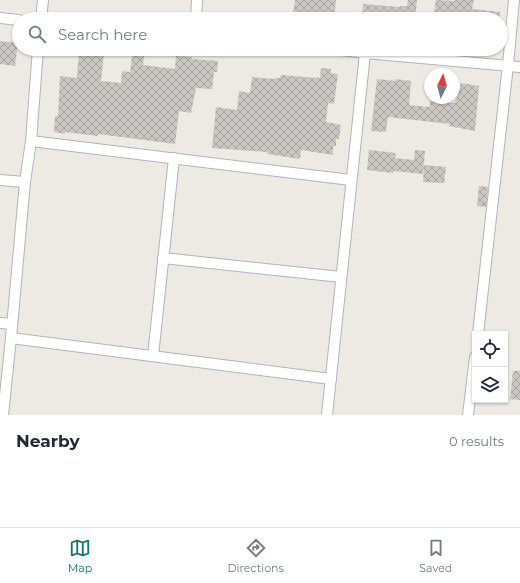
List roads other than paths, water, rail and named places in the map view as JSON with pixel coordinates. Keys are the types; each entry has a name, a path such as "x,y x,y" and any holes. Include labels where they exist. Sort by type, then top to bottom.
{"street":[{"path":"42,12 43,0"},
{"path":"197,12 198,0"},
{"path":"478,331 514,0"},
{"path":"0,18 12,19"},
{"path":"3,415 25,182 31,141 37,56"},
{"path":"327,415 365,56"},
{"path":"398,56 520,67"},
{"path":"31,141 351,180"},
{"path":"153,356 174,158"},
{"path":"0,180 25,182"},
{"path":"163,258 341,277"},
{"path":"0,323 12,324"},
{"path":"11,338 331,379"},
{"path":"468,415 474,367"}]}
